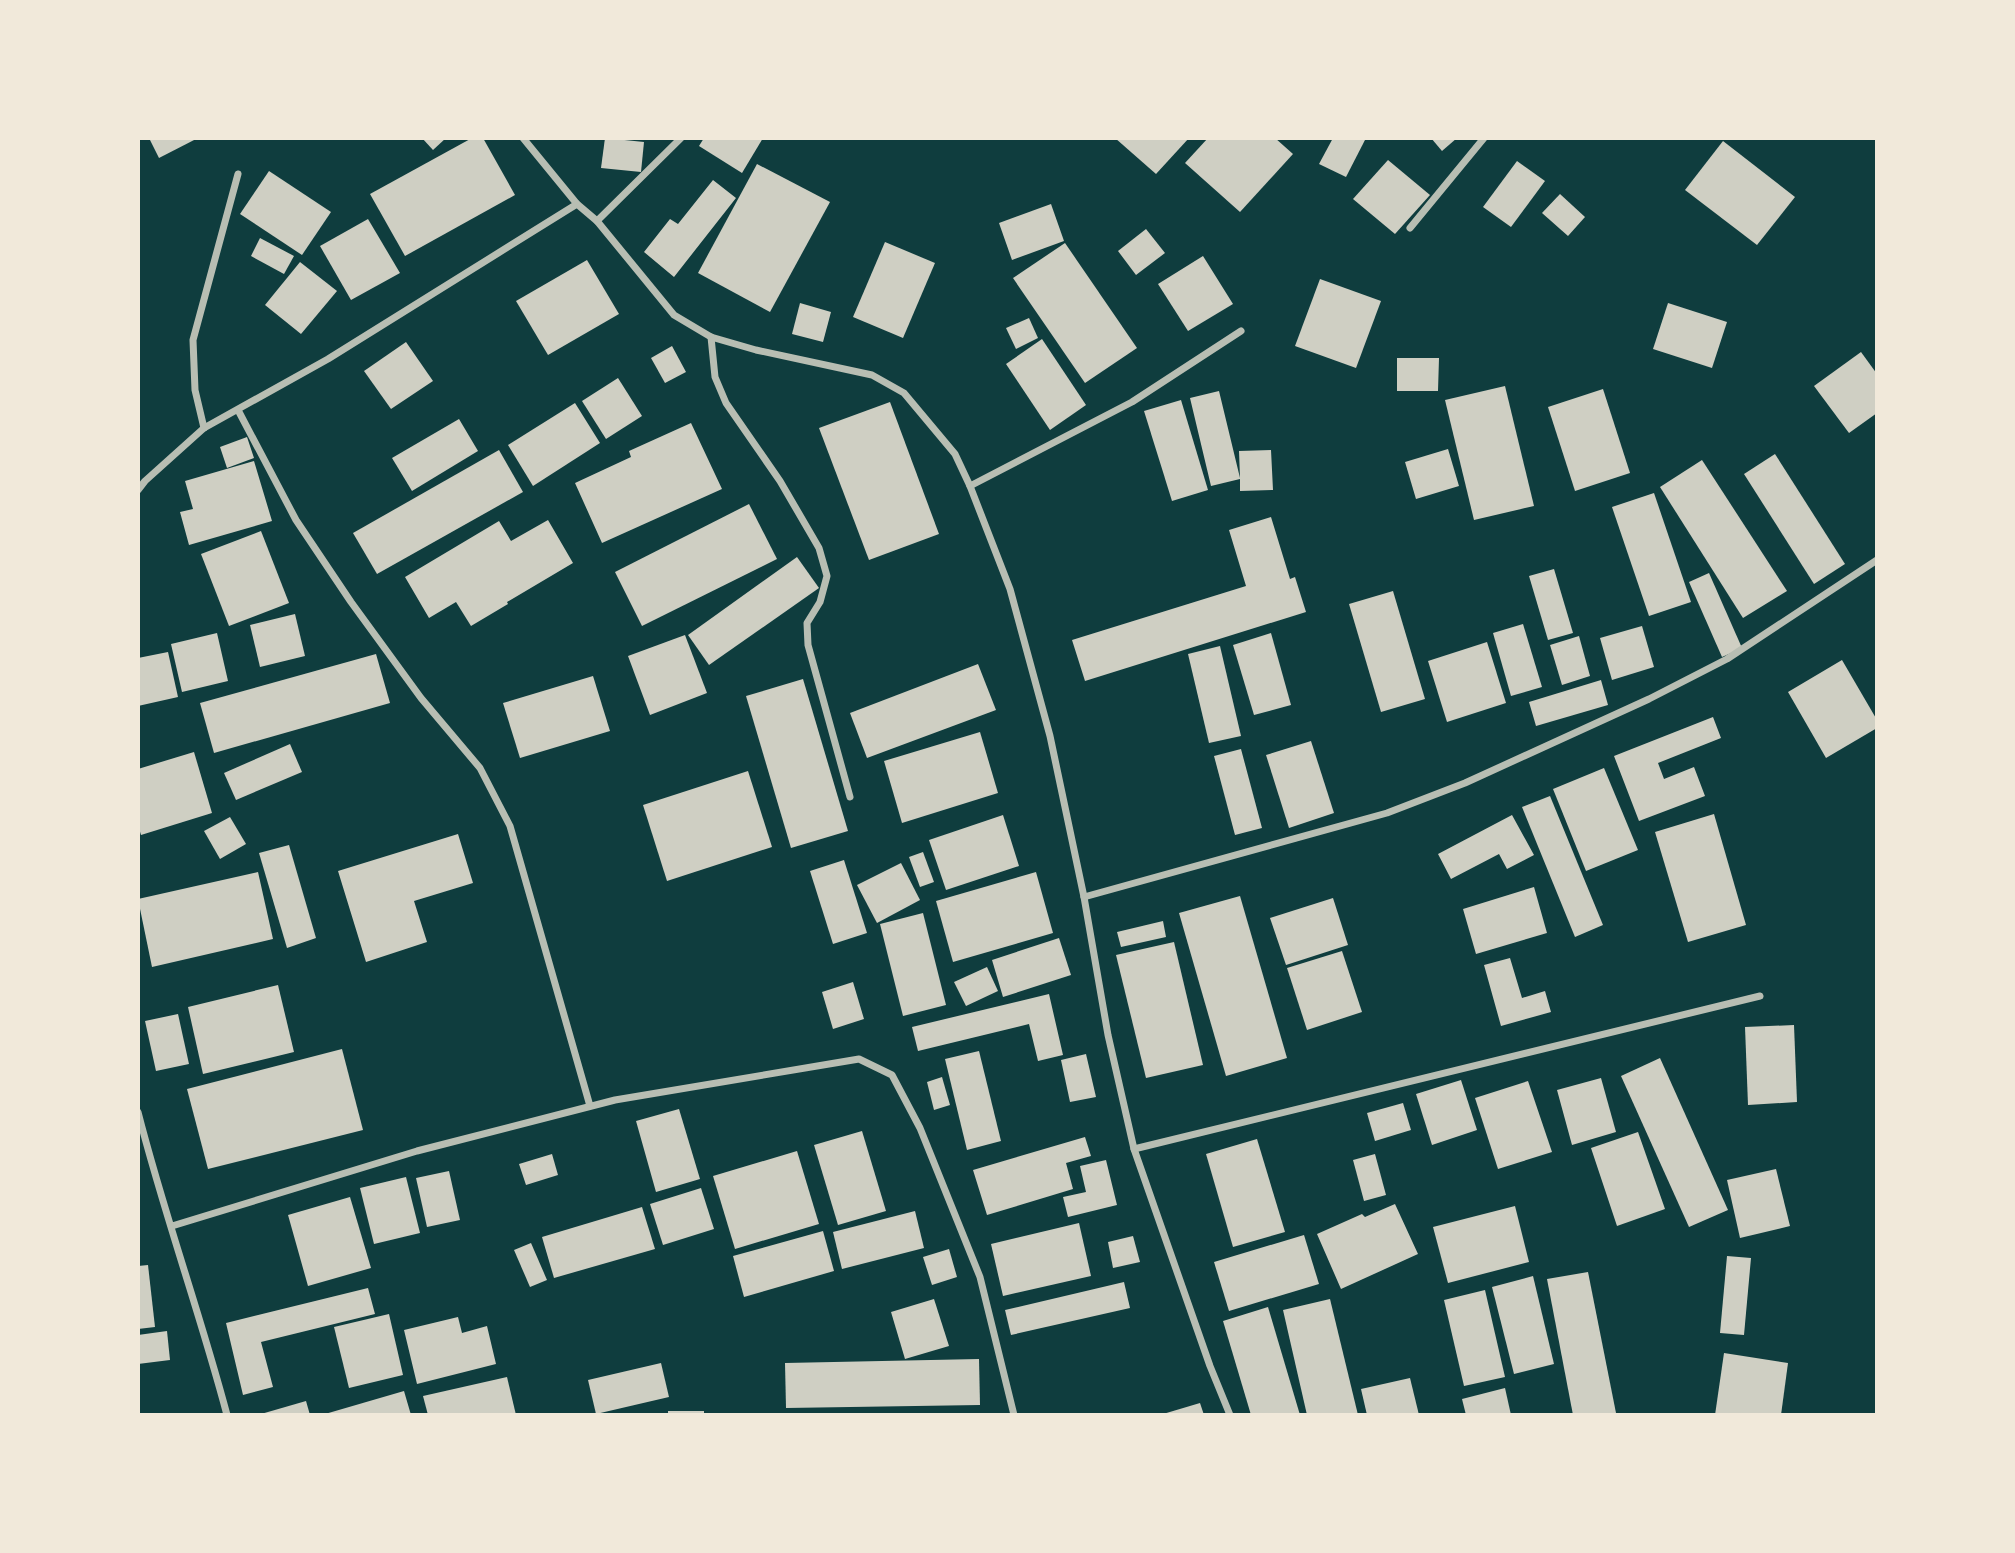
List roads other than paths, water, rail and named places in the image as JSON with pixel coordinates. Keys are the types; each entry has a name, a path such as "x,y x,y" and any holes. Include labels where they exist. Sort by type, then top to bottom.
{"street":[{"path":"523,138 577,204 597,220 674,315 711,337 872,375 904,393 955,454 1010,589 1050,736 1084,897 1108,1035 1134,1149 1210,1366 1230,1415"},
{"path":"597,220 681,138"},
{"path":"1410,228 1484,138"},
{"path":"204,428 195,390 193,340 238,174"},
{"path":"138,490 204,428 328,359 577,204"},
{"path":"970,486 1132,402 1241,331"},
{"path":"711,337 715,377 726,403 780,481 818,548 827,576 820,602 807,623 808,645 850,797"},
{"path":"238,410 296,520 351,602 421,698 480,768 510,826 590,1106"},
{"path":"1084,897 1387,813 1465,783 1649,699 1727,659 1877,560"},
{"path":"1134,1149 1760,996"},
{"path":"172,1226 417,1151 590,1106 859,1059 892,1075 920,1128 979,1277 1014,1415"},
{"path":"138,1112 207,1339 227,1415"}]}
